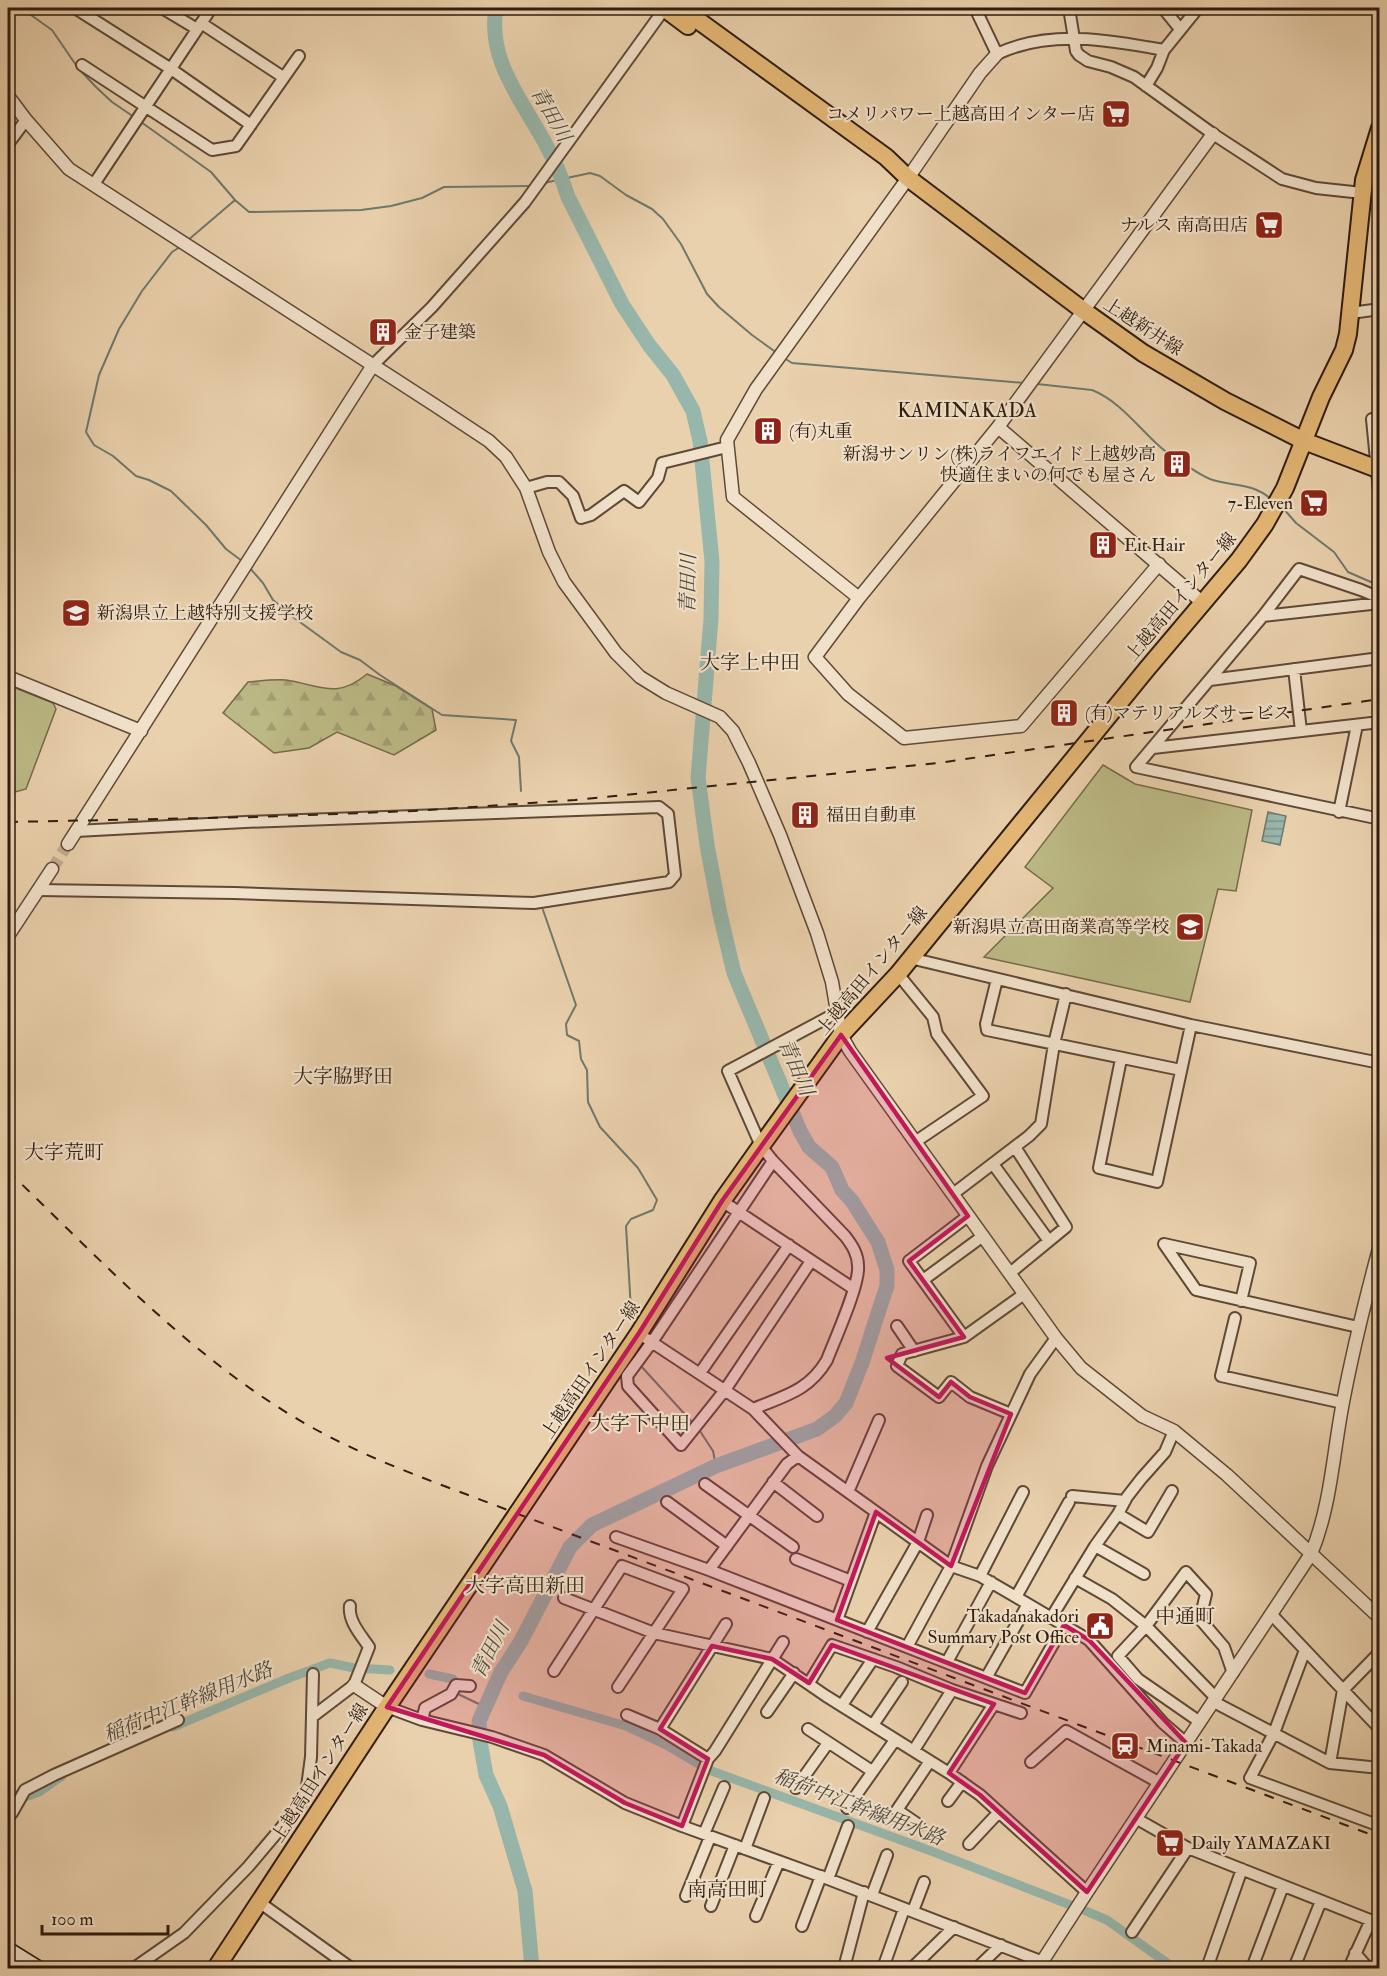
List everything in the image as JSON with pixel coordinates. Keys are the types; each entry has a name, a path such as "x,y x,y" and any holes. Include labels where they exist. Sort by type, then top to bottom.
{"main road":[{"name":"上越新井線","path":"664,8 880,165 908,178"},
{"name":"上越新井線","path":"681,8 886,157 908,178 1143,353 1225,401 1304,441 1378,470"},
{"name":"上越高田インター線","path":"216,1968 387,1707 646,1338 722,1202 808,1080 842,1035 898,974 1146,670 1239,560 1265,524 1285,488 1321,398 1344,350 1351,313 1362,192 1369,157 1380,128"},
{"path":"8,1950 37,1968"}],"street":[{"path":"162,8 199,26 283,78"},
{"path":"68,844 373,365 434,304 525,202 664,8"},
{"path":"975,8 997,54"},
{"path":"1069,8 1076,51 1084,59 1120,70 1262,168 1282,179 1316,188 1362,192"},
{"path":"1163,8 1180,29"},
{"path":"1146,86 1164,50 1198,8"},
{"path":"82,9 251,125"},
{"path":"93,184 208,13"},
{"path":"859,598 733,497 727,440 756,389 908,178 980,73 997,54 1025,44 1074,39 1110,40 1164,50"},
{"path":"82,65 212,150 236,146 299,56"},
{"path":"8,96 69,169 179,238 489,441 506,457 526,488 549,552 564,582 616,653 640,677 666,693 720,717 729,726 749,763 817,933 832,982 842,1035 857,1063 1056,1338 1081,1368 1142,1416 1174,1431 1227,1475 1380,1618"},
{"path":"8,144 26,120"},
{"path":"1159,564 1022,726 904,738 848,694 815,657 859,598 998,427 1213,134"},
{"path":"1351,313 1380,309"},
{"path":"1380,417 1372,419 1380,501"},
{"path":"998,427 1203,603"},
{"path":"526,488 547,482 559,482 573,496 581,518 591,515 624,491 639,502 658,478 662,463 727,447"},
{"path":"1380,598 1299,569 1263,616 1136,767 1380,819"},
{"path":"1263,616 1380,603"},
{"path":"1210,680 1380,658"},
{"path":"1294,669 1301,732"},
{"path":"8,677 141,731"},
{"path":"1153,747 1380,722"},
{"path":"1339,812 1357,725"},
{"path":"38,890 234,893 534,903 669,882 675,875 668,814 659,807 245,822 76,831"},
{"path":"8,936 52,869"},
{"path":"910,958 1191,1025 1380,1063"},
{"path":"898,974 933,1017 937,1034 983,1096 915,1142"},
{"path":"997,979 986,1024 987,1030 1181,1071"},
{"path":"952,1194 1015,1147 1041,1124 1054,1044 1066,994"},
{"path":"753,1409 798,1390 814,1379 827,1360 854,1289 858,1264 852,1245 761,1146 728,1071 838,1012"},
{"path":"1121,1059 1099,1168 1157,1182 1191,1025"},
{"path":"1010,1273 1066,1227 1015,1147"},
{"path":"773,1161 739,1212 646,1338 627,1376 628,1386 681,1445 725,1390 811,1261"},
{"path":"993,1164 1049,1241"},
{"path":"722,1202 854,1289"},
{"path":"964,1337 909,1261 968,1216"},
{"path":"923,1280 983,1236"},
{"path":"1242,1301 1250,1263 1164,1244 1196,1290 1242,1301 1358,1327"},
{"path":"700,1374 789,1245"},
{"path":"354,1685 387,1707 422,1720 492,1737 544,1755 625,1803 954,1927 1045,1966 1087,1892 1311,1554 1326,1509 1358,1327 1380,1245"},
{"path":"1011,1414 970,1397 951,1382 939,1397 897,1366 902,1354 964,1337 1024,1294"},
{"path":"1235,1318 1221,1376 1343,1403"},
{"path":"897,1326 914,1351"},
{"path":"646,1338 753,1409 795,1452 951,1566 980,1576 1089,1640 1163,1723 1186,1743"},
{"path":"907,1647 951,1566 987,1466 1030,1374 1056,1338"},
{"path":"848,1492 879,1420"},
{"path":"1051,1618 1125,1502 1141,1479 1165,1452 1174,1431"},
{"path":"709,1570 795,1452"},
{"path":"773,1482 817,1516"},
{"path":"705,1484 793,1548"},
{"path":"1118,1514 1148,1532 1172,1491"},
{"path":"980,1576 1023,1492"},
{"path":"1016,1597 1070,1499 1125,1502"},
{"path":"667,1502 727,1546"},
{"path":"837,1620 876,1512"},
{"path":"867,1632 918,1542 927,1515"},
{"path":"616,1537 709,1570 1024,1693 1064,1625"},
{"path":"1095,1546 1144,1574"},
{"path":"796,1559 851,1581"},
{"path":"554,1671 622,1566 683,1589 618,1687"},
{"path":"1200,1722 1138,1679 1118,1656 1146,1626 1186,1572 1206,1594 1200,1619 1224,1647 1233,1673"},
{"path":"1075,1578 1112,1599 1146,1626 1215,1700 1330,1763 1380,1768"},
{"path":"947,1662 991,1582"},
{"path":"564,1598 654,1633 772,1659 962,1782 999,1812 1087,1892"},
{"path":"986,1678 1028,1604"},
{"path":"312,1717 354,1685 369,1647 352,1620 349,1613 350,1606"},
{"path":"1272,1615 1378,1725"},
{"path":"660,1729 726,1624"},
{"path":"682,1826 708,1759 783,1642"},
{"path":"809,1683 832,1645 1021,1713"},
{"path":"1305,1650 1274,1733 1250,1778 1380,1827"},
{"path":"1330,1763 1343,1690 1380,1652"},
{"path":"842,1705 873,1659"},
{"path":"767,1712 794,1673"},
{"path":"134,1968 184,1933 248,1867 297,1809 306,1794 308,1779 313,1674"},
{"path":"873,1725 902,1682"},
{"path":"422,1720 425,1708 453,1691 456,1685 470,1686"},
{"path":"914,1750 952,1690"},
{"path":"949,1773 994,1704"},
{"path":"627,1715 660,1729 708,1759"},
{"path":"8,1818 25,1790 178,1720"},
{"path":"808,1730 872,1772"},
{"path":"1031,1762 1066,1731 1160,1783"},
{"path":"847,1808 896,1740"},
{"path":"796,1788 828,1743"},
{"path":"919,1825 897,1810 930,1761"},
{"path":"948,1801 962,1782"},
{"path":"686,1896 724,1787"},
{"path":"711,1906 764,1798"},
{"path":"297,1809 313,1820"},
{"path":"969,1844 999,1812"},
{"path":"1137,1819 1188,1848 1375,1923 1355,1953 1349,1968"},
{"path":"802,1926 848,1826"},
{"path":"1132,1932 1188,1848"},
{"path":"844,1968 868,1894 887,1855"},
{"path":"756,1916 779,1861"},
{"path":"1207,1968 1242,1869"},
{"path":"883,1968 924,1882"},
{"path":"1252,1968 1283,1886"},
{"path":"1294,1968 1322,1901"},
{"path":"259,1902 351,1968"},
{"path":"912,1968 954,1927"},
{"path":"977,1968 1001,1946"},
{"path":"1355,1953 1368,1968"}],"highlighted area":[{"path":"841,1035 968,1216 909,1261 964,1337 887,1358 939,1397 951,1382 970,1397 1011,1414 951,1566 876,1512 837,1620 1025,1693 1064,1625 1089,1640 1186,1743 1087,1892 980,1795 949,1773 994,1704 832,1645 809,1683 772,1659 712,1646 660,1729 708,1759 682,1826 625,1803 544,1755 387,1707 639,1333 722,1201"}],"green space":[{"path":"367,674 396,686 432,709 436,730 394,755 337,732 309,748 274,753 223,713 248,682 286,680 337,689 356,682"},
{"path":"8,685 53,703 56,709 26,789 8,794"},
{"path":"1103,765 1135,784 1252,810 1236,891 1218,889 1190,1002 984,957 1053,888 1025,867"}],"water":[{"path":"1268,812 1286,816 1280,845 1262,841"}],"waterway":[{"path":"21,8 52,30 78,68 112,102 134,117"},
{"name":"青田川","path":"496,8 496,44 508,78 544,141 568,197 622,304 649,345 673,375 693,411 700,441 712,561 711,619 698,778 707,845 720,914 734,973 800,1131 809,1147 832,1167 842,1190 852,1201 878,1242 887,1270 887,1286 862,1363 846,1403 835,1416 817,1429 716,1466 592,1525 570,1547 521,1641 501,1672 479,1721 480,1741 486,1775 500,1806 525,1891 532,1968"},
{"path":"141,122 211,172 235,200 249,212 361,210 391,206 422,198 444,187 530,186"},
{"path":"544,183 590,173 600,176 626,195 652,209 663,219 681,244 707,294 752,335 777,353"},
{"path":"187,241 235,200"},
{"path":"180,247 172,252 142,291 119,329 99,375 86,432 94,445 113,456 136,476 171,491 206,525 226,549 242,561"},
{"path":"784,358 792,363 1025,383"},
{"path":"1037,384 1092,390 1116,404 1156,443 1198,473 1210,479 1249,487 1271,499"},
{"path":"1283,508 1296,523 1334,552 1348,572 1380,586"},
{"path":"249,567 263,583 273,600 293,617 341,652 360,660 442,715 516,720 511,741 519,757 521,791"},
{"path":"543,910 576,1005 566,1024 567,1035 579,1041 581,1059 587,1070 588,1102 600,1127 638,1168 657,1200 653,1210 631,1219 626,1226 631,1310"},
{"path":"641,1366 691,1421"},
{"path":"698,1428 713,1451 716,1466"},
{"name":"稲荷中江幹線用水路","path":"173,1727 330,1663 354,1668 390,1670"},
{"name":"稲荷中江幹線用水路","path":"429,1674 453,1679"},
{"path":"456,1693 485,1707"},
{"name":"稲荷中江幹線用水路","path":"523,1696 626,1726 668,1746 709,1770 931,1851 1086,1911 1107,1920 1174,1968"},
{"name":"稲荷中江幹線用水路","path":"8,1793 28,1796 39,1792 62,1776"}],"tunnel":[{"path":"52,869 68,844"}],"railway":[{"path":"8,822 414,811 575,800 938,763 1380,699"},
{"path":"8,1171 116,1276 190,1342 270,1402 338,1441 440,1484 1380,1838"}],"place":[{"name":"コメリパワー上越高田インター店","path":"1116,114"},
{"name":"ナルス 南高田店","path":"1269,225"},
{"name":"金子建築","path":"383,332"},
{"name":"(有)丸重","path":"768,431"},
{"name":"新潟サンリン(株)ライフエイド上越妙高 快適住まいの何でも屋さん","path":"1177,464"},
{"name":"7-Eleven","path":"1314,503"},
{"name":"Eit Hair","path":"1103,545"},
{"name":"新潟県立上越特別支援学校","path":"76,613"},
{"name":"(有)マテリアルズサービス","path":"1064,713"},
{"name":"福田自動車","path":"805,815"},
{"name":"新潟県立高田商業高等学校","path":"1190,927"},
{"name":"Takadanakadori Summary Post Office","path":"1100,1626"},
{"name":"Minami-Takada","path":"1125,1746"},
{"name":"Daily YAMAZAKI","path":"1170,1843"}],"district":[{"name":"KAMINAKADA","path":"967,410"},
{"name":"大字上中田","path":"750,662"},
{"name":"大字脇野田","path":"343,1076"},
{"name":"大字荒町","path":"64,1152"},
{"name":"大字下中田","path":"640,1423"},
{"name":"大字高田新田","path":"525,1585"},
{"name":"中通町","path":"1185,1616"},
{"name":"南高田町","path":"727,1889"}]}
